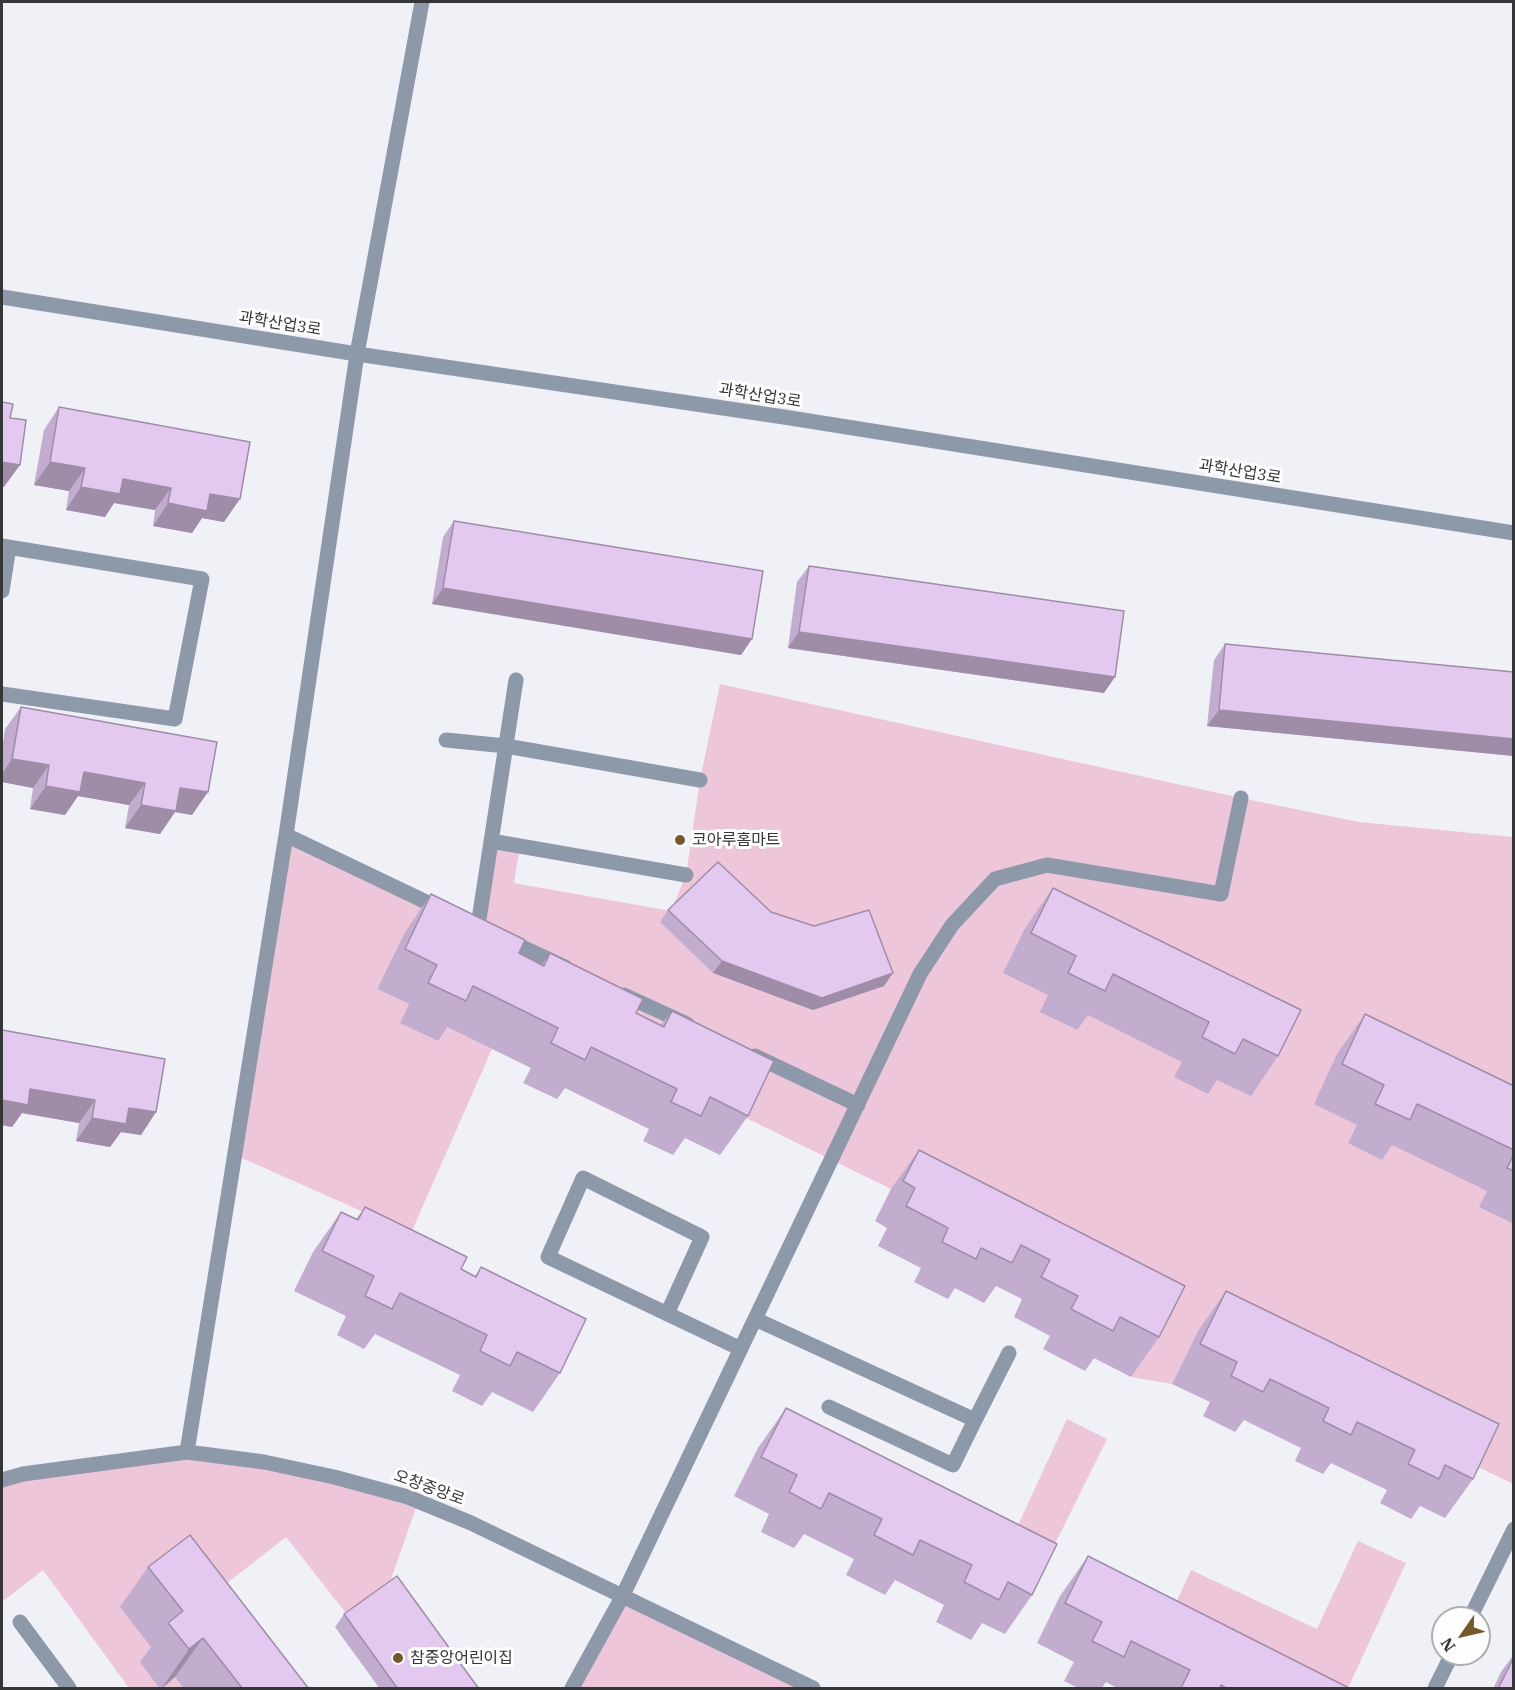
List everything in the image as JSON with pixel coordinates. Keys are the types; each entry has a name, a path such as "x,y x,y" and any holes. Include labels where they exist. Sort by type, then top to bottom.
{"street":[{"path":"187,1452 286,835 357,354 422,2"},
{"name":"과학산업3로","path":"2,297 357,354 784,417 1514,533"},
{"path":"2,591 5,547 202,579 175,719 2,693"},
{"path":"468,921 492,841 516,680"},
{"path":"446,740 506,746 700,780"},
{"path":"572,1689 622,1597 920,974 952,925 995,879 1047,866 1221,894 1241,798"},
{"path":"286,835 576,972"},
{"path":"492,841 686,875"},
{"path":"609,988 695,1028"},
{"path":"738,1049 858,1105"},
{"path":"667,1314 702,1237 583,1178 548,1257 667,1314 741,1349"},
{"path":"755,1319 975,1420"},
{"path":"829,1407 953,1466 1009,1353"},
{"name":"오창중앙로","path":"2,1480 45,1470 187,1452 264,1462 334,1477 408,1497 471,1523 813,1689"},
{"path":"1476,1606 1514,1529"},
{"path":"20,1622 69,1689"},
{"path":"1435,1689 1446,1666"}],"shaded area":[{"path":"720,684 1359,822 1513,837 1513,1484 1198,1331 1172,1384 1131,1377 1157,1325 891,1189 740,1115 404,934 377,989 409,1004 401,1023 445,1026 492,1049 411,1233 235,1155 286,835 478,926 491,841 520,846 514,883 671,911 686,875 700,780"},
{"path":"1067,1419 1107,1439 1050,1554 1013,1536"},
{"path":"187,1452 418,1502 388,1588 349,1617 286,1537 208,1598 276,1688 129,1688 43,1570 2,1602 2,1480"},
{"path":"1358,1541 1406,1563 1348,1688 1171,1614 1191,1570 1317,1629"},
{"path":"622,1597 812,1688 572,1688"}],"building":[{"path":"2,402 13,404 10,418 26,420 20,465 2,462"},
{"path":"59,407 250,442 240,499 210,494 207,511 168,503 171,488 123,479 120,494 81,487 85,468 50,462"},
{"path":"454,521 763,571 752,639 443,588"},
{"path":"809,566 1124,611 1115,677 799,632"},
{"path":"1225,644 1514,672 1514,739 1219,710"},
{"path":"21,707 217,742 208,792 180,788 176,811 141,805 145,783 84,772 80,792 46,786 49,765 12,759"},
{"path":"718,862 771,912 814,926 869,910 893,973 822,998 722,961 668,910"},
{"path":"1053,888 1301,1010 1278,1056 1243,1039 1235,1054 1202,1037 1209,1022 1113,974 1105,991 1068,973 1076,956 1031,933"},
{"path":"431,894 525,940 519,953 544,966 550,953 643,999 636,1013 664,1027 672,1011 774,1061 748,1116 710,1097 701,1116 671,1102 677,1089 591,1047 585,1060 551,1043 558,1028 473,986 466,1001 428,983 437,965 405,949"},
{"path":"1365,1014 1514,1086 1514,1150 1417,1104 1410,1120 1375,1104 1384,1085 1342,1064"},
{"path":"2,1030 165,1059 156,1112 129,1108 126,1124 92,1118 95,1100 30,1089 28,1105 2,1100"},
{"path":"919,1150 1185,1286 1159,1337 1120,1317 1113,1331 1071,1309 1078,1296 1041,1277 1050,1260 1021,1245 1012,1263 981,1248 976,1259 942,1242 948,1228 906,1206 915,1188 903,1181"},
{"path":"1514,1154 1514,1171 1507,1168"},
{"path":"365,1207 467,1257 461,1269 476,1277 481,1267 586,1319 560,1373 517,1352 510,1366 480,1351 487,1335 400,1293 392,1309 365,1296 374,1276 322,1251 341,1212 358,1220"},
{"path":"1226,1291 1499,1424 1473,1479 1445,1465 1439,1479 1408,1464 1415,1450 1357,1422 1351,1435 1323,1421 1329,1408 1270,1379 1263,1392 1231,1376 1237,1362 1200,1344"},
{"path":"786,1408 1057,1544 1032,1595 1008,1582 999,1600 964,1582 972,1565 920,1540 913,1555 874,1535 882,1519 829,1493 821,1509 789,1492 797,1475 761,1457"},
{"path":"190,1535 309,1689 243,1689 203,1638 189,1649 168,1623 183,1611 148,1567"},
{"path":"1088,1556 1351,1689 1228,1689 1221,1685 1219,1689 1182,1689 1190,1670 1131,1641 1124,1657 1092,1641 1102,1622 1065,1603"},
{"name":"참중앙어린이집","path":"397,1576 479,1689 398,1689 344,1614"},
{"path":"1514,1657 1514,1689 1498,1689"}],"place":[{"name":"코아루홈마트","path":"680,840"},
{"name":"참중앙어린이집","path":"398,1658"}]}
